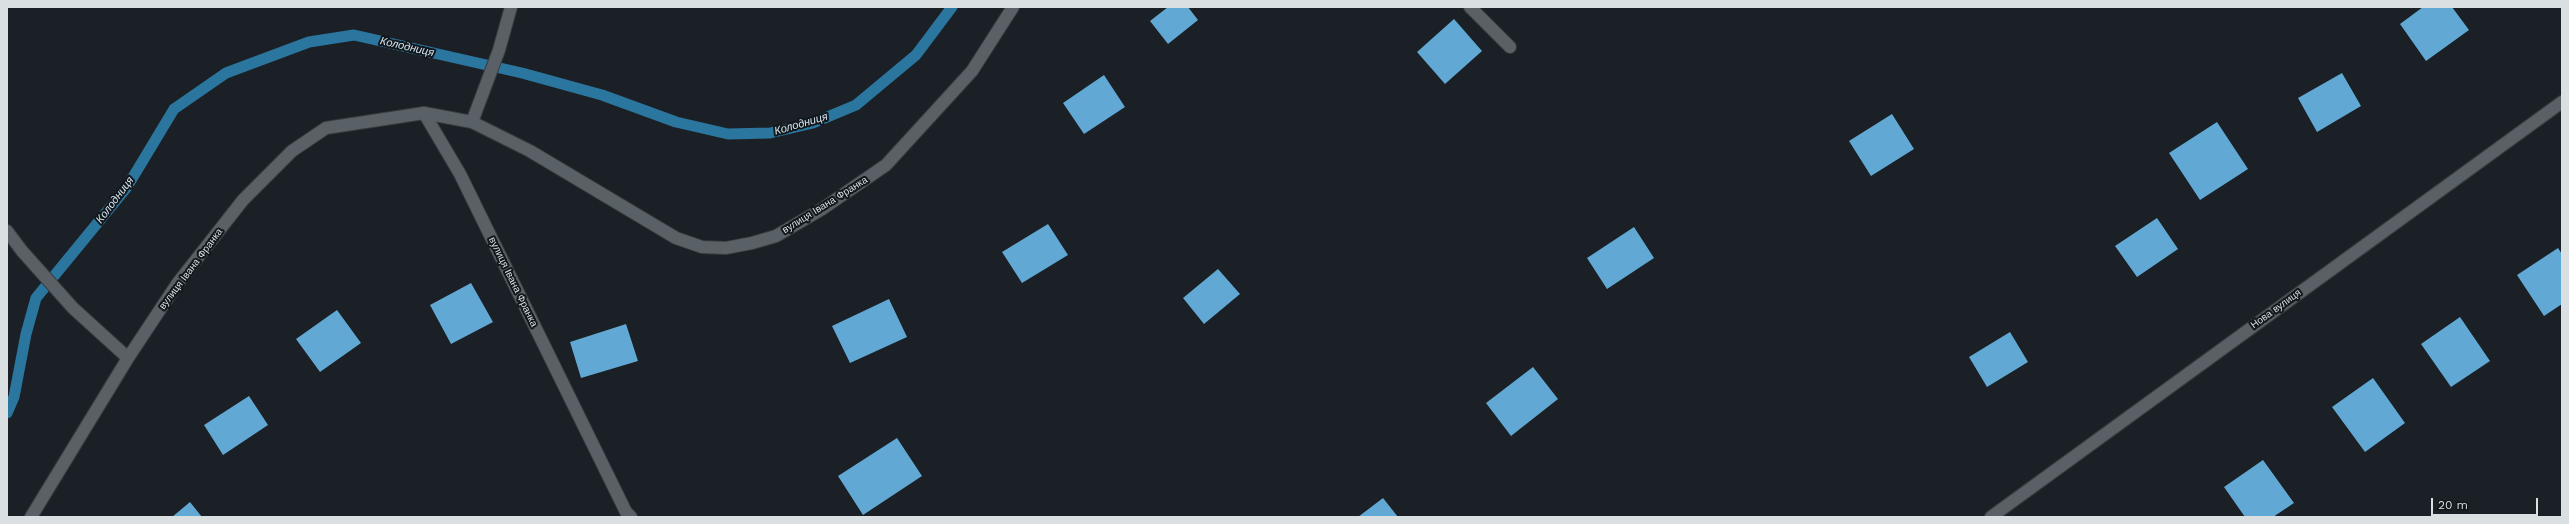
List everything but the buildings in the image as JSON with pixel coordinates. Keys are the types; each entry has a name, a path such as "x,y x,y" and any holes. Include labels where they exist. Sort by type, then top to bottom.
{"street":[{"path":"472,122 484,94 499,50 511,7"},
{"name":"вулиця Івана Франка","path":"31,517 128,358 186,272 243,200 292,151 326,128 424,113 472,122 530,151 676,238 702,247 726,248 752,244 776,236 822,209 886,165 972,71 1013,7"},
{"path":"1470,7 1510,47"},
{"name":"Нова вулиця","path":"1991,517 2562,102"},
{"name":"вулиця Івана Франка","path":"424,113 460,174 626,512 632,517"},
{"path":"7,231 22,252 73,308 128,358"}],"waterway":[{"name":"Колодниця","path":"7,413 14,397 26,334 36,298 127,187 174,109 226,73 309,42 354,35 522,73 602,95 676,122 728,134 770,133 813,123 856,105 916,55 952,7"}]}
